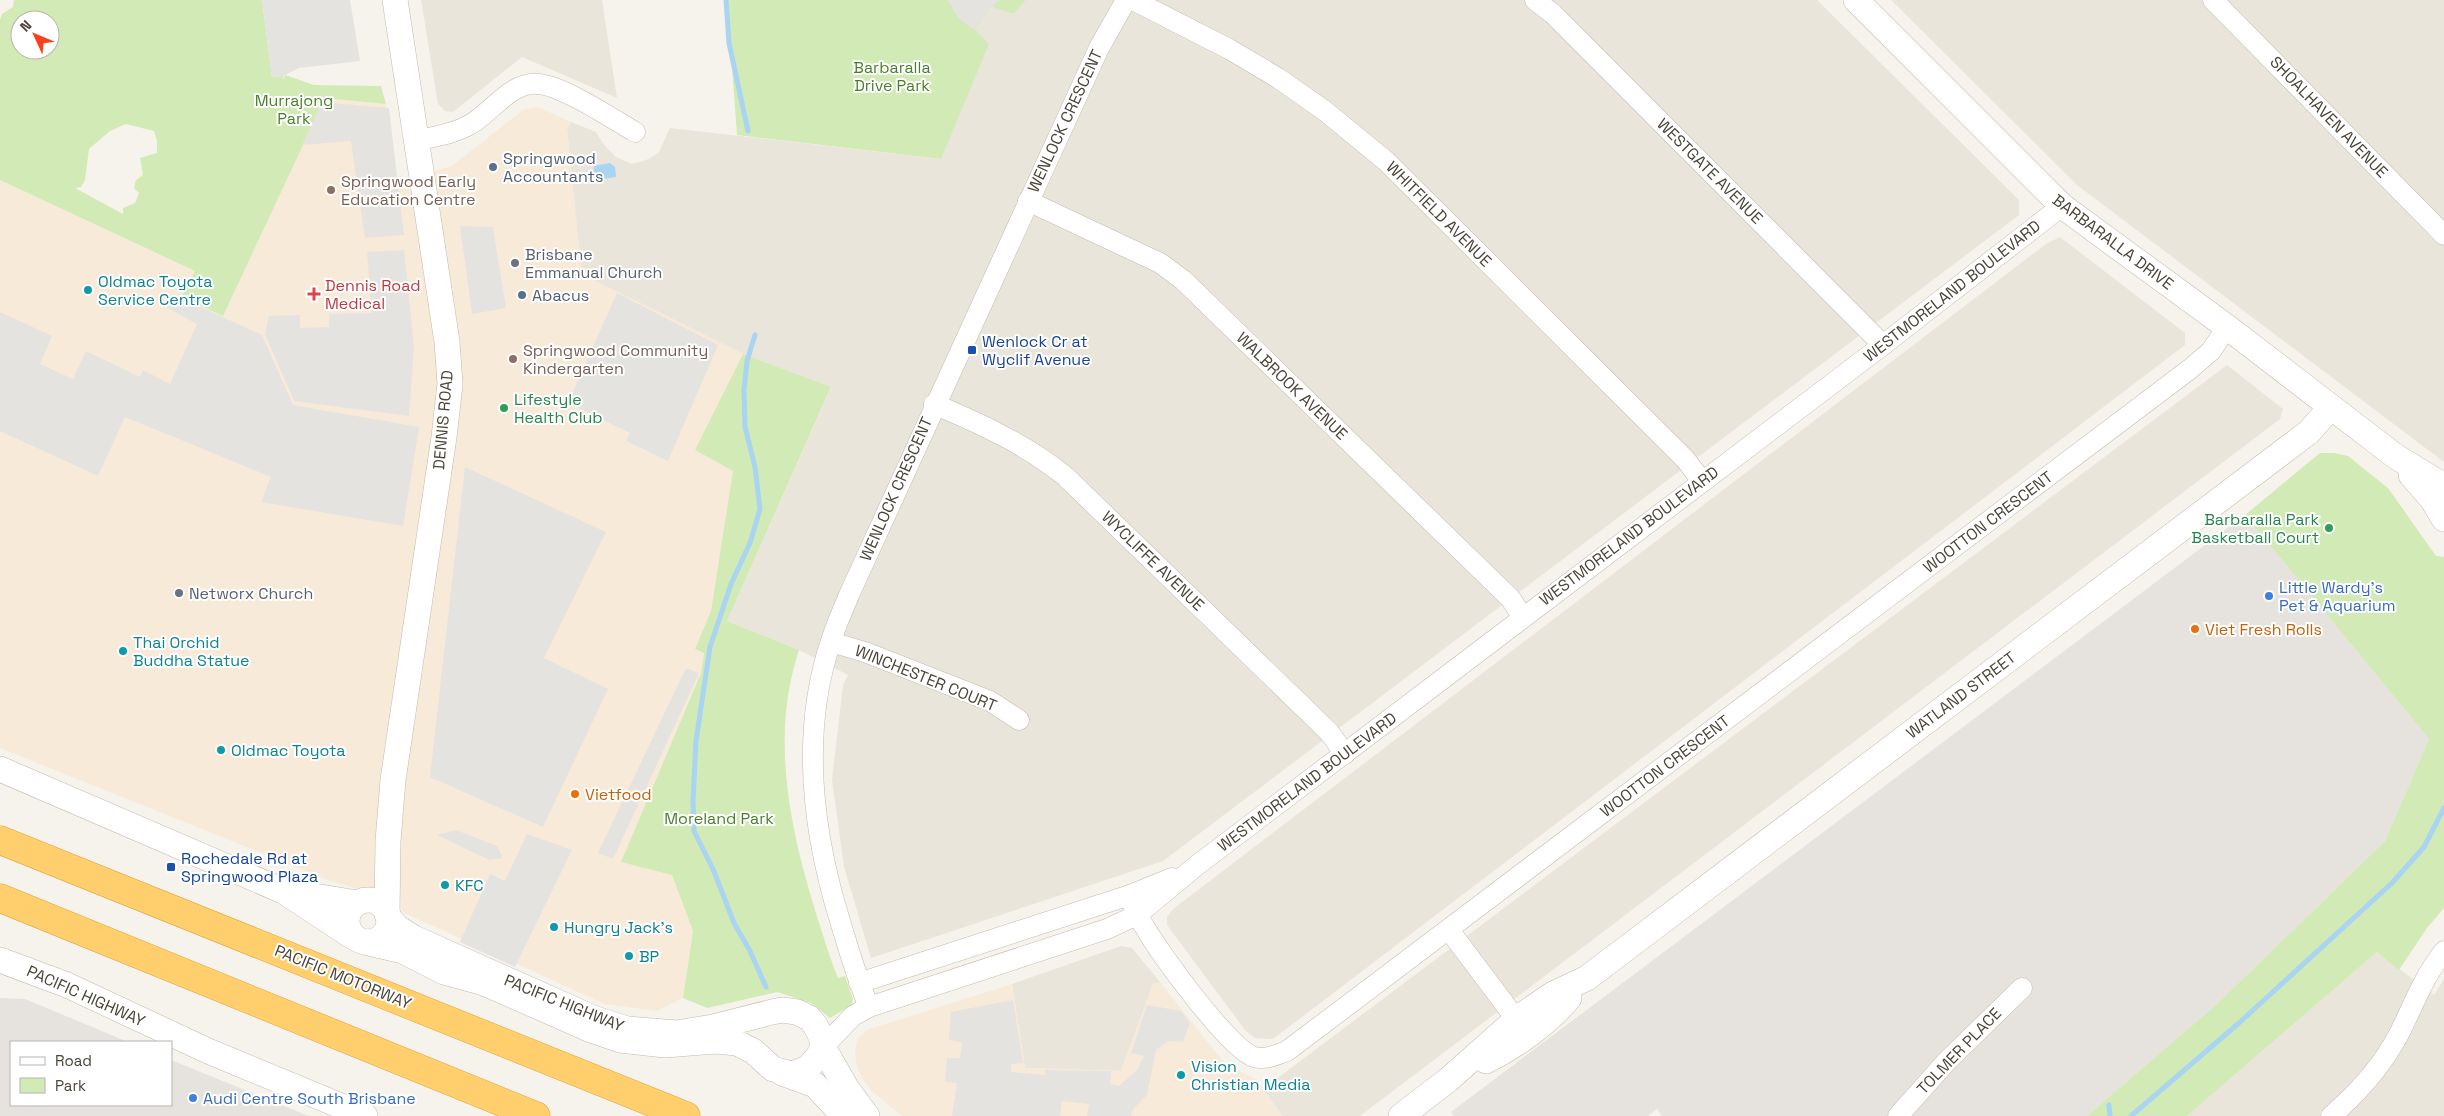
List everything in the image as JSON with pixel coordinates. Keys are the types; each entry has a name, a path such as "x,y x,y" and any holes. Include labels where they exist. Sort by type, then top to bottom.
{"highway":[{"name":"PACIFIC MOTORWAY","path":"0,840 686,1116"},
{"path":"0,898 536,1116"}],"street":[{"name":"DENNIS ROAD","path":"388,916 388,841 394,772 450,384 447,342 396,0"},
{"name":"WENLOCK CRESCENT","path":"869,1007 859,983 833,898 820,848 813,794 812,750 819,693 830,642 849,594 934,404 1099,48 1126,0"},
{"name":"WHITFIELD AVENUE","path":"1133,0 1229,49 1278,78 1325,111 1386,161 1685,459 1702,482"},
{"name":"WESTGATE AVENUE","path":"1535,0 1552,14 1883,345"},
{"name":"BARBARALLA DRIVE","path":"1856,0 2062,206 2395,456 2444,486"},
{"name":"SHOALHAVEN AVENUE","path":"2213,0 2444,233"},
{"path":"416,140 450,133 472,124 519,87 537,84 554,88 635,132"},
{"name":"WALBROOK AVENUE","path":"1028,201 1160,263 1183,280 1510,598 1523,617"},
{"name":"WESTMORELAND BOULEVARD","path":"823,1046 852,1016 869,1007 1107,930 1137,915 1196,866 1883,345 2062,206"},
{"name":"WOOTTON CRESCENT","path":"1130,895 1137,915 1158,947 1230,1039 1244,1052 1254,1056 1265,1058 1287,1051 1303,1041 1450,930 2190,369 2211,351 2227,328"},
{"name":"WYCLIFFE AVENUE","path":"934,404 1006,436 1031,450 1065,476 1329,732 1345,754"},
{"name":"WATLAND STREET","path":"1401,1116 1448,1080 1516,1019 1553,994 1587,978 2308,432 2330,407"},
{"name":"BARBARALLA DRIVE","path":"2395,456 2432,499 2444,519"},
{"name":"WINCHESTER COURT","path":"830,642 865,652 990,701 1019,720"},
{"name":"PACIFIC HIGHWAY","path":"0,769 283,891 359,939 403,951 444,972 493,987 616,1039 665,1045 715,1041 736,1043 750,1048 769,1067 780,1073 815,1085 844,1116"},
{"name":"DENNIS ROAD","path":"359,902 372,883 388,841"},
{"name":"WESTMORELAND BOULEVARD","path":"859,983 1130,895 1196,866"},
{"name":"PACIFIC HIGHWAY","path":"283,891 359,902"},
{"path":"370,900 379,903 388,916 388,925 383,936 377,940 359,939 348,930 346,918 351,908 359,902 370,900"},
{"name":"PACIFIC HIGHWAY","path":"388,916 398,928 414,938 613,1026 652,1033 677,1033 713,1027 772,1012 787,1010 802,1014 813,1022 820,1032 823,1046 846,1089 867,1116"},
{"path":"1450,930 1516,1019"},
{"path":"2331,1116 2352,1097 2380,1066 2399,1033 2417,992 2444,951"},
{"name":"PACIFIC HIGHWAY","path":"0,960 67,985 208,1051 365,1116"},
{"name":"WATLAND STREET","path":"1448,1080 1503,1052 1560,1010 1587,978"},
{"name":"TOLMER PLACE","path":"1898,1116 1947,1061 2022,988"},
{"path":"780,1073 792,1074 804,1071 816,1062 823,1046"}],"shaded area":[{"path":"262,0 350,0 360,61 299,68 283,76 272,77"},
{"path":"421,0 602,0 617,98 522,57 453,112 445,111 438,104"},
{"path":"948,0 999,0 973,29 958,18"},
{"path":"1026,0 1817,0 2019,200 2019,215 1163,861 871,958 844,867 832,780 843,685 848,675 799,650 727,621 831,388 743,354 581,274 567,128 571,122 596,132 604,145 616,157 632,164 649,159 659,152 670,128 940,159 973,29 993,7 1014,14"},
{"path":"1891,0 2444,0 2444,462 2077,185"},
{"path":"325,97 386,104 397,182 452,166 523,110 538,107 571,122 567,129 582,274 743,354 695,450 733,471 711,611 695,649 704,653 701,673 621,862 672,874 693,931 683,998 657,1011 605,1004 409,915 362,890 331,881 0,748 0,180 195,271 223,316"},
{"path":"322,102 389,108 404,235 365,238 351,141 302,145"},
{"path":"460,226 493,227 506,308 472,314"},
{"path":"2060,237 2185,333 2185,345 1273,1039 1255,1038 1245,1030 1167,925 1167,917 1173,909 2046,244"},
{"path":"404,250 414,348 409,416 294,401 265,334 269,316 300,315 300,328 329,327 329,314 372,313 367,252"},
{"path":"617,293 718,345 668,461 626,441 630,433 568,403"},
{"path":"174,295 262,335 293,405 419,427 403,526 261,502 271,477 125,417 98,476 0,431 0,312 52,336 40,364 73,379 86,351 140,377 143,370 170,384 197,324 167,308"},
{"path":"2227,365 2283,409 2280,419 1360,1116 1282,1116 1263,1089"},
{"path":"465,467 606,532 544,658 608,689 543,827 430,777"},
{"path":"2245,515 2429,739 2385,841 2217,1004 2087,1116 1662,1116 1657,1109 1648,1116 1454,1116 1451,1112"},
{"path":"686,668 699,673 613,859 598,853"},
{"path":"456,830 497,846 503,858 489,860 437,835"},
{"path":"527,834 572,850 515,967 460,942 490,874 505,881"},
{"path":"1121,946 1132,948 1160,982 1153,984 1121,1071 1025,1068 1012,984"},
{"path":"2377,952 2434,995 2444,979 2444,1116 2187,1116"},
{"path":"1160,982 1221,1059 1256,1079 1282,1116 902,1116 871,1090 862,1078 856,1063 855,1048 859,1037 867,1030 1012,984 1025,1068 1121,1071 1153,984"},
{"path":"0,998 25,999 126,1041 10,1041 10,1106 172,1106 172,1060 309,1116 0,1116"},
{"path":"1013,1000 1023,1063 1011,1064 1011,1072 1045,1075 1045,1070 1111,1071 1110,1084 1119,1086 1137,1070 1144,1056 1131,1053 1147,1005 1181,1011 1190,1023 1183,1042 1168,1041 1156,1050 1147,1095 1133,1109 1131,1116 1087,1116 1089,1104 1062,1101 1060,1116 952,1116 957,1083 945,1082 947,1058 960,1058 962,1042 949,1040 951,1012"}],"green space":[{"name":"Murrajong Park","path":"14,0 262,0 272,77 283,76 283,80 285,75 314,85 381,86 386,104 325,98 223,316 182,297 195,271 0,180 0,20 2,14 13,7","holes":["126,124 154,131 157,141 157,153 140,158 143,175 136,180 134,188 139,193 135,203 123,208 123,214 75,188 81,187 85,180 89,149 110,131"]},
{"name":"Barbaralla Drive Park","path":"727,0 1026,0 1014,14 992,7 974,29 989,44 941,159 737,135"},
{"name":"Moreland Park","path":"743,354 831,387 727,621 799,650 789,690 785,730 786,770 791,810 799,851 821,930 838,978 845,976 853,999 852,1005 830,1018 811,1003 777,992 707,1008 683,998 693,931 672,875 621,862 701,673 704,653 695,649 711,611 733,471 695,450"},
{"path":"2320,453 2348,456 2388,488 2436,556 2444,557 2444,908 2427,928 2399,970 2377,952 2187,1116 2087,1116 2217,1004 2385,841 2429,739 2245,515"}],"water":[{"path":"610,163 615,167 616,177 596,180 593,176 594,166"}],"waterway":[{"path":"726,0 729,43 748,131"},
{"path":"755,335 747,361 744,390 745,427 755,467 760,509 750,543 731,584 710,647 696,741 693,801 694,831 713,869 734,923 750,951 766,987"},
{"path":"2131,1116 2239,1023 2392,883 2424,847 2444,808"},
{"path":"2109,1105 2110,1116"}],"place":[{"name":"Springwood Accountants","path":"493,167"},
{"name":"Springwood Early Education Centre","path":"331,190"},
{"name":"Brisbane Emmanual Church","path":"515,263"},
{"name":"Oldmac Toyota Service Centre","path":"88,290"},
{"name":"Dennis Road Medical","path":"314,294"},
{"name":"Abacus","path":"522,295"},
{"name":"Wenlock Cr at Wyclif Avenue","path":"972,350"},
{"name":"Springwood Community Kindergarten","path":"513,359"},
{"name":"Lifestyle Health Club","path":"504,408"},
{"name":"Barbaralla Park Basketball Court","path":"2329,528"},
{"name":"Networx Church","path":"179,593"},
{"name":"Little Wardy's Pet & Aquarium","path":"2269,596"},
{"name":"Viet Fresh Rolls","path":"2195,629"},
{"name":"Thai Orchid Buddha Statue","path":"123,651"},
{"name":"Oldmac Toyota","path":"221,750"},
{"name":"Vietfood","path":"575,794"},
{"name":"Rochedale Rd at Springwood Plaza","path":"171,867"},
{"name":"KFC","path":"445,885"},
{"name":"Hungry Jack's","path":"554,927"},
{"name":"BP","path":"629,956"},
{"name":"Vision Christian Media","path":"1181,1075"},
{"name":"Audi Centre South Brisbane","path":"193,1098"}]}
